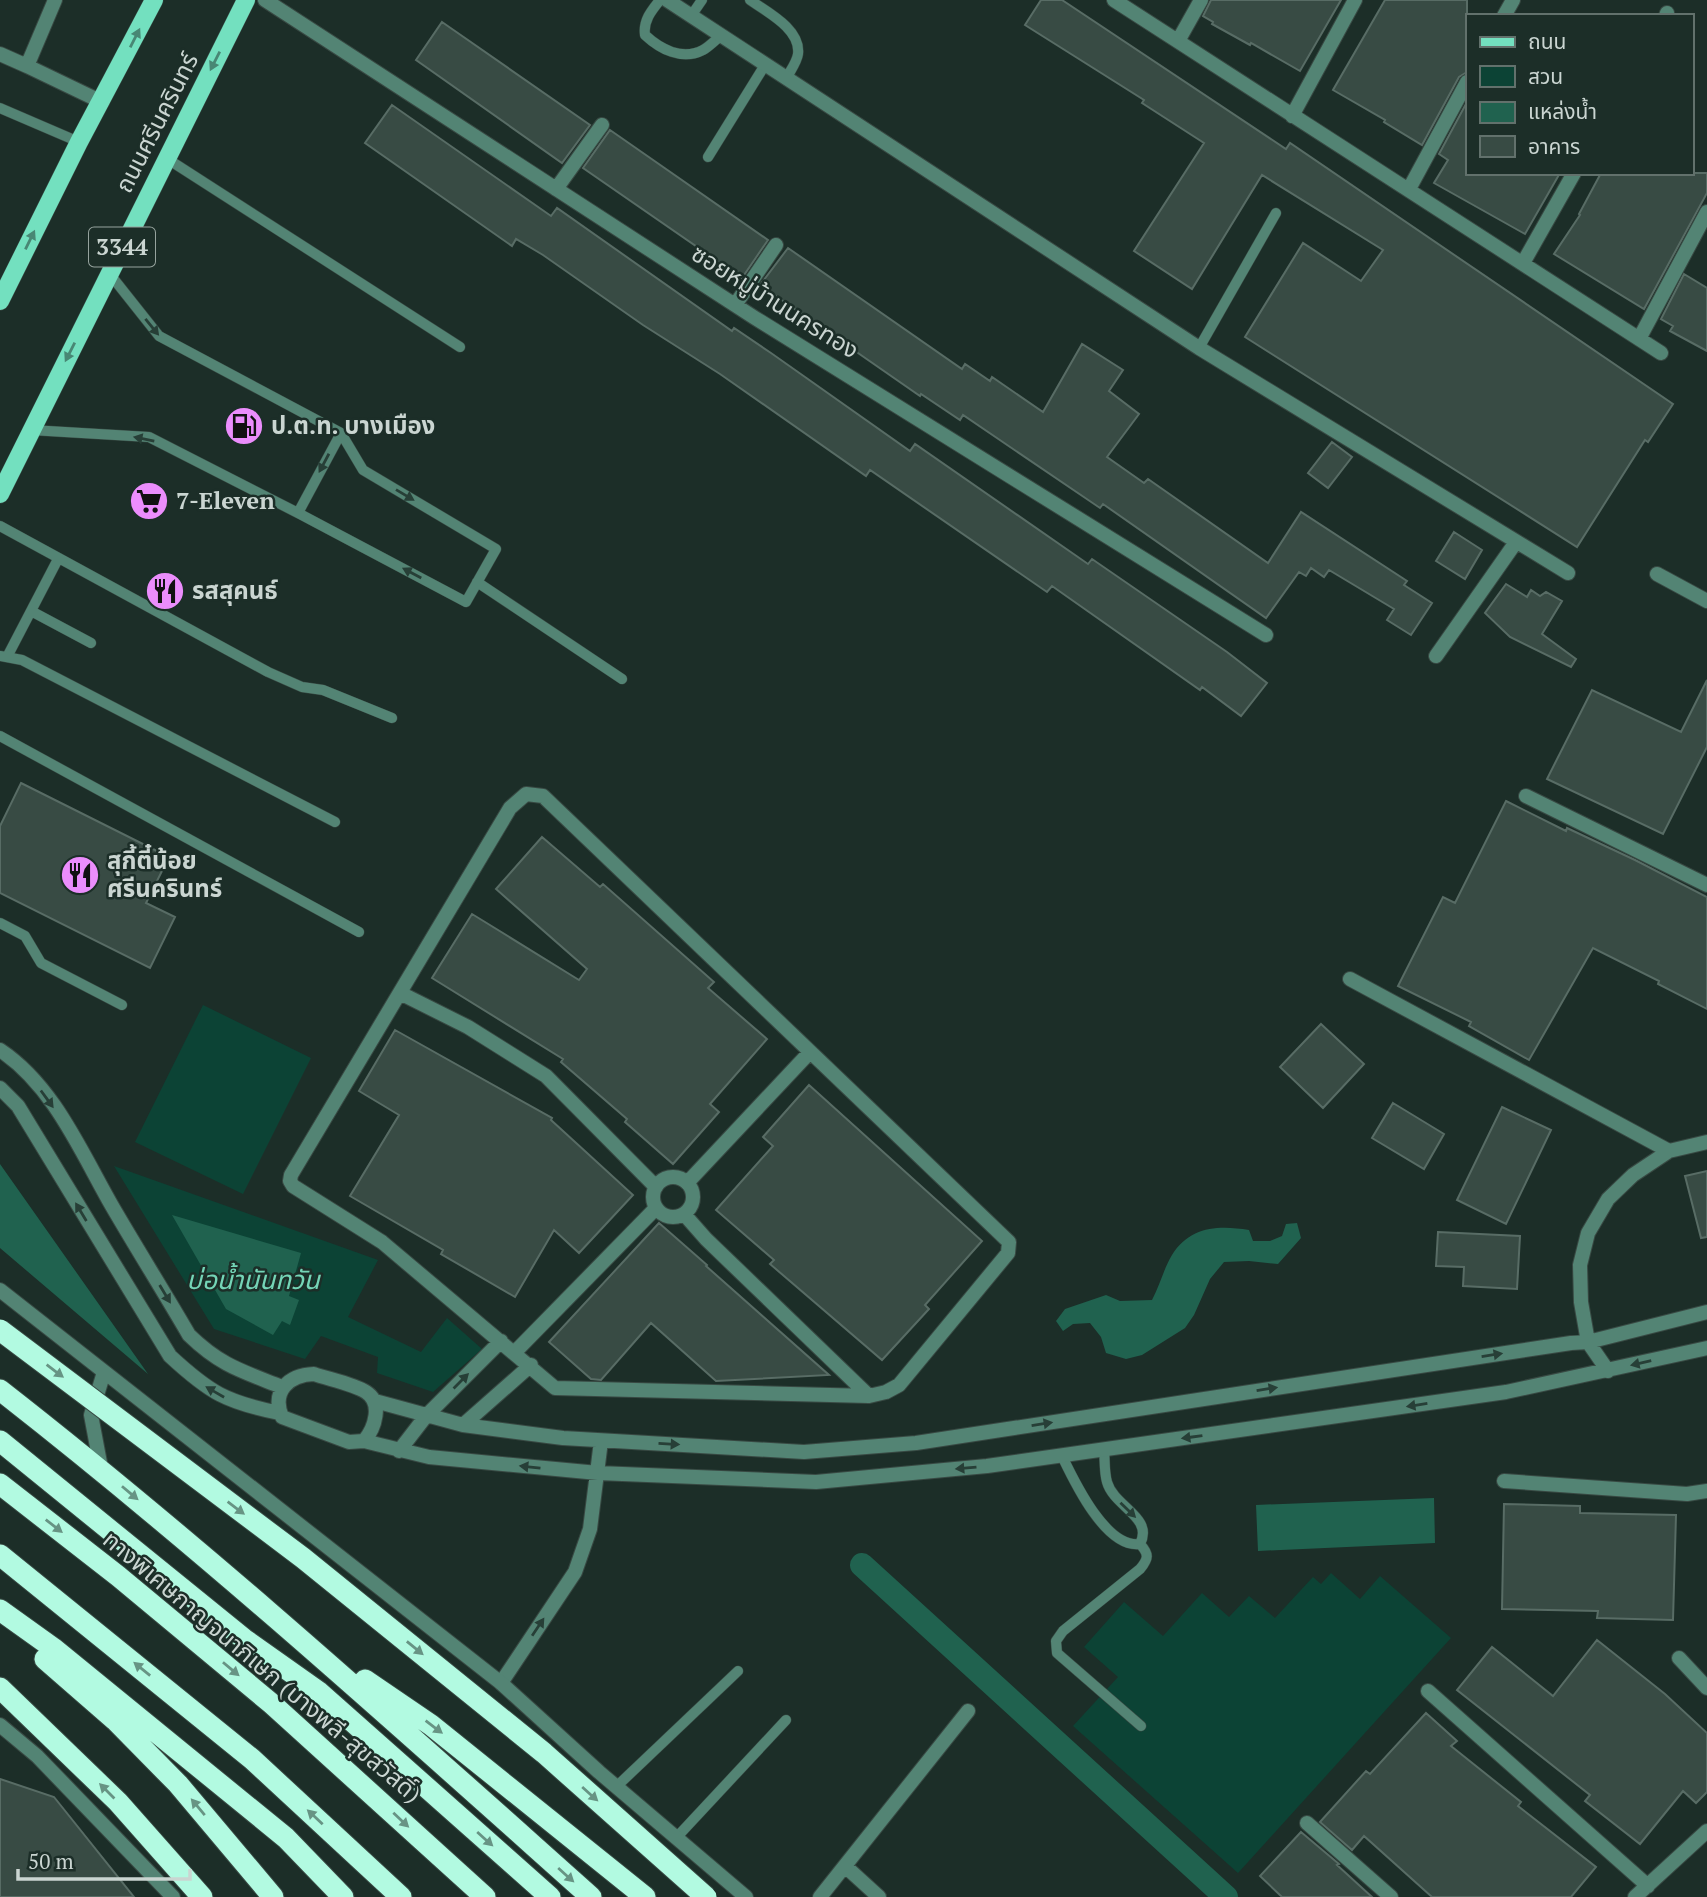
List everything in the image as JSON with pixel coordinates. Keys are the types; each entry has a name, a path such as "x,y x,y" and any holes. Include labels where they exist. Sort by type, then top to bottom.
{"highway":[{"path":"0,1330 303,1558 544,1753 706,1897"},
{"path":"0,1390 101,1468 296,1634 591,1897"},
{"path":"0,1441 244,1639 319,1692 550,1897"},
{"name":"ทางพิเศษกาญจนาภิเษก (บางพลี-สุขสวัสดิ์)","path":"0,1484 118,1576 272,1704 485,1897"},
{"path":"0,1555 252,1759 401,1897"},
{"path":"0,1610 53,1648 286,1838 343,1897"},
{"path":"0,1620 115,1720 160,1765 273,1897"},
{"path":"296,1634 431,1725 645,1897"},
{"path":"0,1688 118,1802 202,1897"}],"main road":[{"path":"0,301 154,0"},
{"name":"ถนนศรีนครินทร์","path":"0,494 246,0"}],"street":[{"path":"27,66 55,0"},
{"name":"ซอยหมู่บ้านนครทอง","path":"265,0 735,305 1266,635"},
{"path":"667,0 1199,348 1568,573"},
{"path":"1114,0 1661,353"},
{"path":"1178,41 1201,0"},
{"path":"1292,116 1355,0"},
{"path":"0,54 102,102"},
{"path":"1409,189 1466,84"},
{"path":"556,189 602,125"},
{"path":"1523,263 1573,175"},
{"path":"1639,339 1707,212"},
{"path":"735,305 776,245"},
{"path":"1436,656 1516,542"},
{"path":"1657,575 1707,601"},
{"path":"526,794 543,796 1009,1242 1008,1253 899,1385 886,1392 869,1396 555,1388 382,1242 293,1186 290,1181 291,1175 400,993 510,808 526,794"},
{"path":"1525,796 1707,885"},
{"path":"1350,979 1669,1151"},
{"path":"400,993 468,1027 546,1076 656,1187"},
{"path":"0,1051 35,1082 67,1126 111,1205 190,1335 207,1352 226,1365 282,1387"},
{"path":"687,1183 810,1052"},
{"path":"0,1088 18,1106 170,1356 196,1380 216,1394 245,1406 279,1413 288,1421 349,1442 364,1441 429,1457 598,1473 816,1482 987,1466 1506,1392 1707,1348"},
{"path":"1608,1371 1588,1342 1581,1302 1580,1265 1588,1233 1608,1199 1633,1175 1669,1151 1707,1142"},
{"path":"677,1177 687,1183 691,1187 693,1199 684,1214 672,1217 656,1208 653,1197 660,1182 677,1177"},
{"path":"515,1352 656,1208"},
{"path":"684,1214 869,1396"},
{"path":"0,1290 501,1683 616,1787 746,1897"},
{"path":"279,1413 282,1387 293,1378 314,1374 366,1392 375,1401 463,1425 601,1441 804,1452 916,1443 1588,1342 1707,1312"},
{"path":"399,1451 426,1416 501,1341"},
{"path":"463,1425 531,1365"},
{"path":"101,1468 91,1415 104,1372"},
{"path":"364,1441 376,1415 375,1401"},
{"path":"501,1683 575,1572 590,1529 601,1441"},
{"path":"1504,1481 1687,1494 1707,1491"},
{"path":"1679,1658 1707,1688"},
{"path":"1428,1691 1648,1886"},
{"path":"820,1897 968,1711"},
{"path":"0,1725 37,1756 173,1897"},
{"path":"1307,1823 1391,1897"},
{"path":"1635,1897 1707,1831"},
{"path":"845,1866 879,1897"}],"lane":[{"path":"660,0 643,27 645,35 669,52 692,53 702,50 721,36"},
{"path":"691,16 702,0"},
{"path":"750,0 781,22 798,46 798,57 786,79"},
{"path":"708,157 765,65"},
{"path":"0,108 79,142"},
{"path":"166,158 460,346"},
{"path":"1199,348 1276,213"},
{"path":"31,430 149,437 466,602 496,549 363,470 341,433 159,336 109,274"},
{"path":"298,513 341,433"},
{"path":"0,526 268,672 302,687 324,690 392,718"},
{"path":"58,559 4,657 22,660 335,822"},
{"path":"477,582 622,679"},
{"path":"31,611 91,643"},
{"path":"0,736 359,932"},
{"path":"0,923 25,936 41,962 122,1005"},
{"path":"1104,1449 1107,1482 1128,1511 1142,1522 1143,1537 1140,1544"},
{"path":"1062,1455 1076,1486 1117,1539 1132,1545 1140,1544"},
{"path":"1140,1544 1148,1552 1148,1557 1140,1569 1063,1631 1056,1641 1058,1653 1141,1726"},
{"path":"616,1787 738,1671"},
{"path":"676,1838 786,1720"}],"green space":[{"path":"203,1005 311,1058 243,1194 135,1142"},
{"path":"114,1166 378,1260 348,1317 421,1352 447,1318 482,1349 433,1392 377,1373 378,1357 321,1336 305,1359 214,1329"},
{"path":"1331,1573 1360,1599 1380,1576 1451,1638 1238,1873 1073,1726 1118,1677 1084,1647 1124,1602 1163,1636 1202,1593 1229,1617 1249,1596 1275,1618 1313,1577 1321,1584"}],"water":[{"path":"0,1164 148,1374 0,1248"},
{"name":"บ่อน้ำนันทวัน","path":"172,1215 301,1253 289,1296 299,1300 290,1325 282,1321 273,1335 226,1309"},
{"path":"1297,1223 1301,1238 1278,1264 1224,1262 1210,1279 1194,1315 1185,1328 1142,1355 1126,1359 1106,1353 1101,1337 1090,1323 1073,1324 1063,1331 1056,1321 1065,1309 1106,1295 1120,1301 1152,1300 1172,1255 1179,1245 1196,1233 1216,1228 1238,1228 1249,1230 1253,1241 1270,1241 1282,1236 1286,1224"},
{"path":"1434,1498 1435,1543 1258,1551 1256,1505"}],"building":[{"path":"1041,0 1062,0 1286,149 1290,143 1673,404 1648,442 1645,440 1577,547 1245,337 1303,243 1361,281 1383,250 1262,175 1192,289 1134,251 1204,143 1142,103 1144,100 1025,25"},
{"path":"1211,0 1341,0 1300,71 1212,24 1213,22 1203,16"},
{"path":"1385,0 1467,0 1466,73 1459,77 1422,145 1333,90"},
{"path":"442,22 590,125 562,163 416,60"},
{"path":"1466,104 1466,175 1559,175 1525,234 1434,183 1448,160 1439,154"},
{"path":"392,105 551,216 557,208 910,451 915,444 1088,564 1092,559 1227,652 1267,683 1241,716 1052,586 1047,592 870,470 866,476 543,255 516,239 512,246 365,143"},
{"path":"610,130 768,240 742,278 583,168"},
{"path":"1707,173 1707,193 1644,309 1554,254 1600,175"},
{"path":"788,248 962,369 965,364 990,381 992,377 1043,412 1082,344 1123,370 1109,391 1139,414 1107,457 1144,483 1148,479 1268,563 1301,512 1407,581 1404,585 1432,603 1411,635 1387,620 1394,609 1329,570 1324,577 1311,568 1306,576 1299,572 1266,618 1103,504 1100,508 963,415 960,420 921,394 920,396 760,285"},
{"path":"1684,274 1707,288 1707,351 1670,331 1673,326 1661,319"},
{"path":"1332,442 1352,457 1328,488 1308,473"},
{"path":"1454,532 1482,550 1465,579 1436,561"},
{"path":"1506,584 1527,597 1531,590 1540,596 1546,592 1562,601 1542,634 1576,659 1571,667 1510,637 1485,613"},
{"path":"1707,680 1707,747 1663,834 1547,779 1592,690 1681,732"},
{"name":"สุกี้ตี๋น้อย ศรีนครินทร์","path":"21,783 169,857 146,903 175,917 150,968 0,893 0,826"},
{"path":"1506,801 1566,831 1567,828 1635,860 1707,897 1707,1009 1593,948 1529,1060 1469,1026 1471,1022 1398,986 1443,897 1455,903"},
{"path":"542,837 600,887 603,884 714,982 708,988 767,1039 710,1104 719,1112 673,1164 625,1122 627,1119 561,1062 563,1059 432,978 472,914 579,980 587,969 496,889"},
{"path":"1321,1024 1364,1064 1323,1108 1280,1067"},
{"path":"395,1030 552,1118 551,1120 633,1195 579,1253 554,1230 515,1297 441,1254 443,1250 350,1196 399,1115 359,1091"},
{"path":"809,1085 982,1241 925,1305 929,1309 882,1360 770,1264 774,1260 716,1210 773,1146 763,1137"},
{"path":"1393,1103 1444,1134 1424,1169 1372,1138"},
{"path":"1502,1107 1551,1130 1506,1224 1457,1200"},
{"path":"1707,1171 1707,1237 1701,1238 1685,1176"},
{"path":"659,1223 829,1375 716,1381 651,1323 601,1380 591,1379 549,1342"},
{"path":"1438,1232 1520,1236 1517,1289 1463,1286 1464,1267 1436,1266"},
{"path":"1504,1504 1580,1506 1580,1513 1676,1515 1673,1620 1597,1618 1598,1611 1502,1609"},
{"path":"1597,1640 1665,1694 1707,1733 1707,1792 1696,1803 1683,1791 1640,1844 1585,1801 1590,1795 1457,1690 1492,1647 1553,1696"},
{"path":"1426,1713 1457,1741 1451,1746 1521,1802 1518,1806 1596,1867 1571,1897 1432,1897 1364,1836 1352,1850 1320,1822 1366,1771 1370,1774"},
{"path":"0,1779 54,1797 134,1897 0,1897"},
{"path":"1301,1832 1372,1897 1282,1897 1260,1876"}],"waterway":[{"path":"862,1565 1226,1897"}],"place":[{"name":"ป.ต.ท. บางเมือง","path":"244,426"},
{"name":"7-Eleven","path":"149,501"},
{"name":"รสสุคนธ์","path":"165,591"},
{"name":"สุกี้ตี๋น้อย ศรีนครินทร์","path":"80,875"}]}
